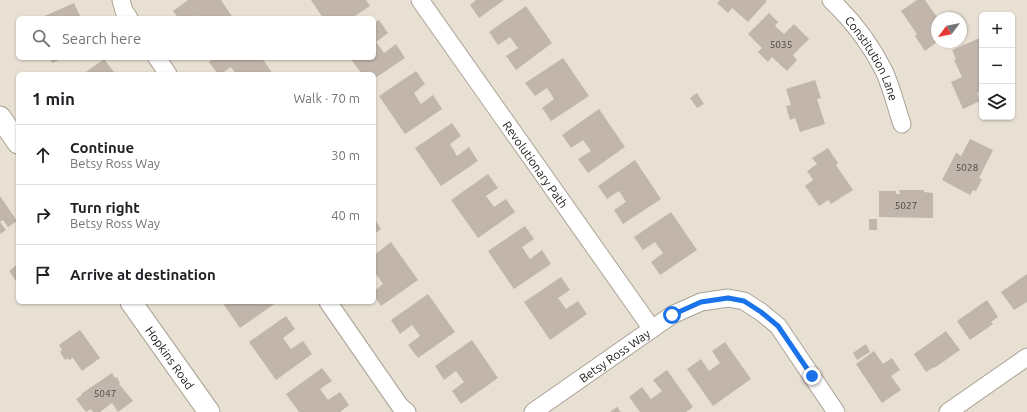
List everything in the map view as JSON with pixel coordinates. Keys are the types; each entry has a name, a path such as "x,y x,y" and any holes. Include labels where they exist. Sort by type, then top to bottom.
{"street":[{"path":"121,0 124,11 128,16"},
{"name":"Revolutionary Path","path":"420,0 652,329"},
{"name":"Constitution Lane","path":"831,0 842,10 866,40 884,72 902,124"},
{"path":"158,60 167,72"},
{"name":"Betsy Ross Way","path":"534,412 672,315 701,302 728,298 744,301 761,312 778,326 836,412"},
{"name":"Hopkins Road","path":"132,304 209,412"},
{"path":"329,304 400,406 407,412"},
{"path":"948,412 1027,357"}],"building":[{"path":"188,0 221,0 232,16 177,16 173,11"},
{"path":"311,0 366,0 370,6 355,16 322,16"},
{"path":"476,0 504,0 479,18 470,5"},
{"path":"720,0 767,1 748,22 732,8 728,13 717,3"},
{"path":"917,0 925,0 933,12 931,12 931,46 925,51 915,36 917,34 901,11"},
{"path":"74,3 80,16 45,16"},
{"path":"526,6 552,43 516,70 506,56 518,48 510,37 498,45 489,32"},
{"path":"769,13 778,22 775,26 784,34 794,24 809,39 793,55 797,60 787,71 772,57 768,62 758,52 762,48 748,34"},
{"path":"379,20 388,33 376,42 376,22"},
{"path":"979,38 979,92 977,93 979,101 963,109 951,82 962,77 954,60 956,59 952,50 957,48 967,48 967,44"},
{"path":"376,42 384,53 396,44 405,58 376,78 376,72 360,72 352,60 376,60"},
{"path":"563,58 589,96 551,121 542,108 554,99 547,88 535,96 525,83"},
{"path":"51,60 59,60 52,63"},
{"path":"105,60 114,72 86,72"},
{"path":"212,60 263,60 272,72 235,72 231,67 224,72 216,72 209,62"},
{"path":"416,71 425,84 414,93 421,104 433,95 442,109 405,134 379,96"},
{"path":"815,80 821,98 817,99 825,124 800,132 795,118 790,120 786,106 791,105 786,89"},
{"path":"697,93 704,104 697,108 690,98"},
{"path":"599,109 625,147 588,173 578,159 591,151 583,140 571,148 562,135"},
{"path":"452,123 461,136 450,144 457,156 469,147 478,161 441,186 415,148"},
{"path":"970,139 993,150 979,178 982,179 976,191 973,190 970,195 942,180 956,153 961,156"},
{"path":"828,148 838,163 836,165 853,190 831,204 828,200 819,206 805,186 813,180 807,171 817,164 812,158"},
{"path":"635,160 661,199 623,224 614,210 626,202 619,191 607,199 598,186"},
{"path":"488,174 498,188 486,196 494,207 506,199 515,212 478,238 451,200"},
{"path":"899,190 924,190 924,192 933,193 933,218 879,217 879,191 896,191 896,194 900,194"},
{"path":"0,196 16,222 8,227 3,220 0,222"},
{"path":"671,212 697,250 660,275 651,262 663,253 655,242 643,250 634,237"},
{"path":"869,219 877,219 877,230 869,230"},
{"path":"376,221 381,229 376,233"},
{"path":"0,222 6,230 0,234"},
{"path":"525,226 534,239 522,247 530,259 542,250 551,264 514,289 488,251"},
{"path":"391,242 418,280 381,306 376,299 376,289 383,284 376,274 376,253"},
{"path":"16,266 16,281 9,271"},
{"path":"1027,274 1027,302 1014,310 1001,292"},
{"path":"561,277 570,290 558,298 566,309 578,301 587,314 550,340 524,302"},
{"path":"428,294 455,332 418,358 408,345 420,336 412,325 400,334 391,320"},
{"path":"987,300 998,317 991,322 993,324 970,340 957,321"},
{"path":"223,304 274,304 240,328"},
{"path":"286,316 295,329 283,338 291,349 303,341 312,354 276,380 249,342"},
{"path":"80,330 100,358 82,371 73,358 69,360 68,358 65,360 60,352 62,350 59,345"},
{"path":"946,331 960,350 926,372 914,354"},
{"path":"472,340 498,378 461,404 452,391 464,382 456,371 444,380 435,366"},
{"path":"725,342 751,379 713,406 687,369 701,359 709,371 720,363 712,351"},
{"path":"866,344 870,352 857,360 853,353"},
{"path":"874,351 883,364 892,358 900,370 891,376 901,390 882,403 856,364"},
{"path":"322,368 332,381 320,389 328,400 340,392 349,405 340,412 299,412 286,394"},
{"path":"667,370 693,407 686,412 640,412 629,397 642,387 651,399 662,391 653,380"},
{"path":"112,373 115,378 117,377 120,383 119,384 133,401 118,412 112,403 100,412 93,412 91,409 86,412 76,399"},
{"path":"617,407 621,412 610,412"}],"route":[{"path":"672,315 701,302 728,298 744,301 761,312 778,326 812,376"}]}
